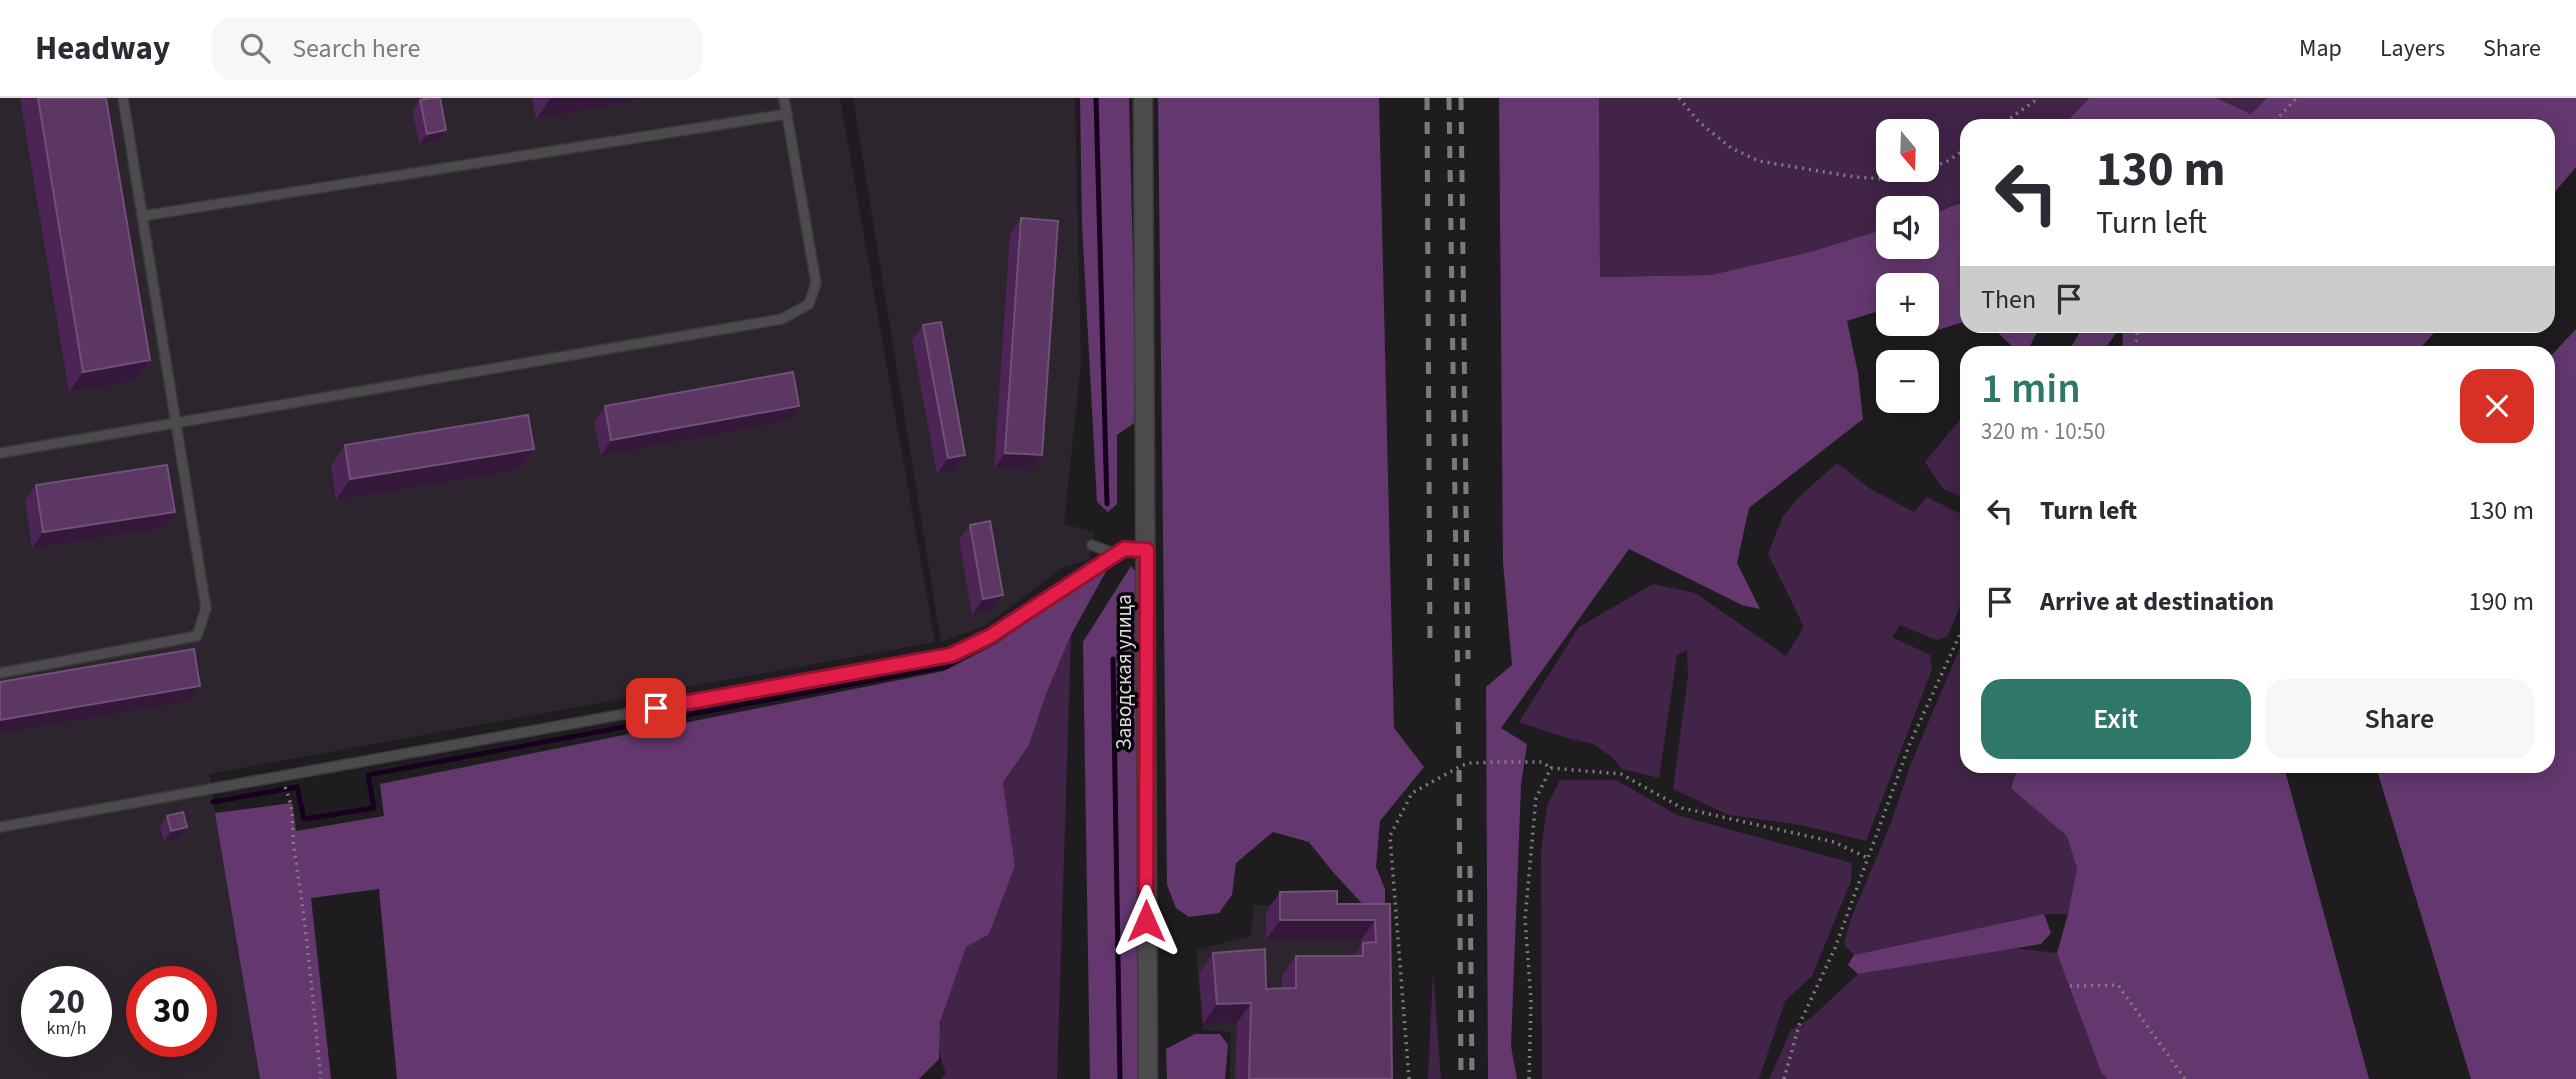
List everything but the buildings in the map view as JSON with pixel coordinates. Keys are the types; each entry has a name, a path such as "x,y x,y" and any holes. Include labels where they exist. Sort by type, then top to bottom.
{"street":[{"name":"Заводская улица","path":"1143,98 1148,1079"}],"lane":[{"path":"0,673 197,636 206,608 123,98"},
{"path":"0,453 782,319 809,304 816,283 784,98"},
{"path":"142,216 787,114"},
{"path":"1092,545 1115,554"},
{"path":"0,827 951,655 989,637 1124,549 1147,550"}],"path":[{"path":"1679,98 1699,122 1731,148 1759,161 1876,178"},
{"path":"2009,119 2039,98"},
{"path":"2277,119 2297,98"},
{"path":"1939,165 1960,153"},
{"path":"1784,1079 1799,1025 1835,948 1910,743 1960,634"},
{"path":"1409,1079 1390,836 1412,793 1459,767 1469,763 1542,762 1551,768 1621,774 1682,808 1834,842 1868,858"},
{"path":"1529,1079 1531,1000 1525,919 1536,797 1551,768"},
{"path":"281,775 292,803 295,825 294,850 321,1079"},
{"path":"2070,986 2118,985 2185,1079"}],"shaded area":[{"path":"0,98 840,98 935,642 209,774 260,1079 0,1079"},
{"path":"853,98 1075,98 1081,363 1064,524 1094,532 1089,560 1063,567 985,626 941,642"},
{"path":"1080,98 1129,98 1137,421 1117,435 1117,504 1108,512 1097,502 1082,224"},
{"path":"1158,98 1379,98 1394,728 1424,767 1380,821 1376,867 1385,889 1385,911 1368,910 1309,842 1273,832 1236,863 1232,895 1219,913 1189,917 1176,908 1167,885"},
{"path":"1499,98 1599,98 1600,277 1711,275 1810,252 1876,232 1876,259 1939,259 1939,211 1960,203 1960,323 1939,330 1939,273 1876,273 1876,312 1847,321 1858,373 1863,419 1749,508 1737,563 1760,609 1742,605 1629,549 1501,728 1527,744 1521,785 1511,1046 1517,1079 1488,1079 1486,687 1512,665 1503,562"},
{"path":"1599,98 2089,98 2070,119 1960,119 1960,202 1939,211 1939,196 1876,196 1876,232 1810,252 1711,275 1600,277"},
{"path":"2089,98 2216,98 2251,114 2267,98 2576,98 2576,167 2555,192 2555,119 2070,119"},
{"path":"2216,98 2267,98 2251,114"},
{"path":"2576,329 2576,1079 2471,1079 2378,773 2555,773 2555,352"},
{"path":"1998,333 2036,333 2030,346 2012,346"},
{"path":"2079,333 2116,333 2107,346 2072,346"},
{"path":"2123,333 2434,333 2422,346 2122,346"},
{"path":"1960,420 1960,496 1943,489 1925,462"},
{"path":"1837,463 1869,488 1914,512 1927,497 1960,514 1960,606 1947,637 1936,640 1900,625 1892,637 1930,655 1932,669 1866,841 1801,825 1729,815 1673,789 1688,676 1687,650 1677,655 1659,778 1622,769 1613,758 1593,744 1519,722 1579,627 1653,584 1695,593 1786,656 1804,627 1768,554 1783,516 1800,496"},
{"path":"1110,564 1071,635 1046,694 1029,745 1003,783 1015,866 989,934 966,947 940,1022 939,1059 919,1079 397,1079 379,889 311,898 331,1079 260,1079 215,813 292,803 296,831 384,816 380,784 944,671 996,644"},
{"path":"1131,566 1136,572 1140,1079 1090,1079 1083,642"},
{"path":"1071,635 1057,1079 941,1079 946,1073 939,1042 940,1025 949,993 966,947 989,933 1015,866 1003,784 1029,745 1046,694"},
{"path":"1960,648 1960,773 2016,773 2011,788 2089,814 2068,914 2044,914 1854,955 1844,944 1850,921 1892,820 1912,761"},
{"path":"2016,773 2286,773 2369,1079 2107,1079 2101,1072 2057,953 2077,868 2067,836 2011,788"},
{"path":"1560,780 1616,780 1677,815 1852,863 1851,881 1812,976 1785,1001 1759,1079 1542,1079 1541,852 1547,806"},
{"path":"1254,905 1323,905 1376,924 1378,1079 1230,1079 1231,1032 1203,1030 1196,950 1250,936"},
{"path":"2044,914 2051,933 2041,944 1858,974 1848,965 1854,955"},
{"path":"2012,948 2057,953 2101,1072 2107,1079 1769,1079 1791,1030 1811,1018 1858,974"},
{"path":"1433,971 1441,1079 1428,1079"},
{"path":"1195,1034 1220,1034 1228,1045 1225,1079 1167,1079 1166,1049"}],"waterway":[{"path":"1096,98 1107,504"},
{"path":"213,802 297,787 304,819 374,808 368,775 948,666 981,645"},
{"path":"1113,659 1120,1079"}],"railway":[{"path":"1427,98 1430,648"},
{"path":"1449,98 1461,1079"},
{"path":"1461,98 1468,659"},
{"path":"1470,866 1472,1079"}],"route":[{"path":"656,708 951,655 989,637 1124,549 1147,550 1146,921"}]}
